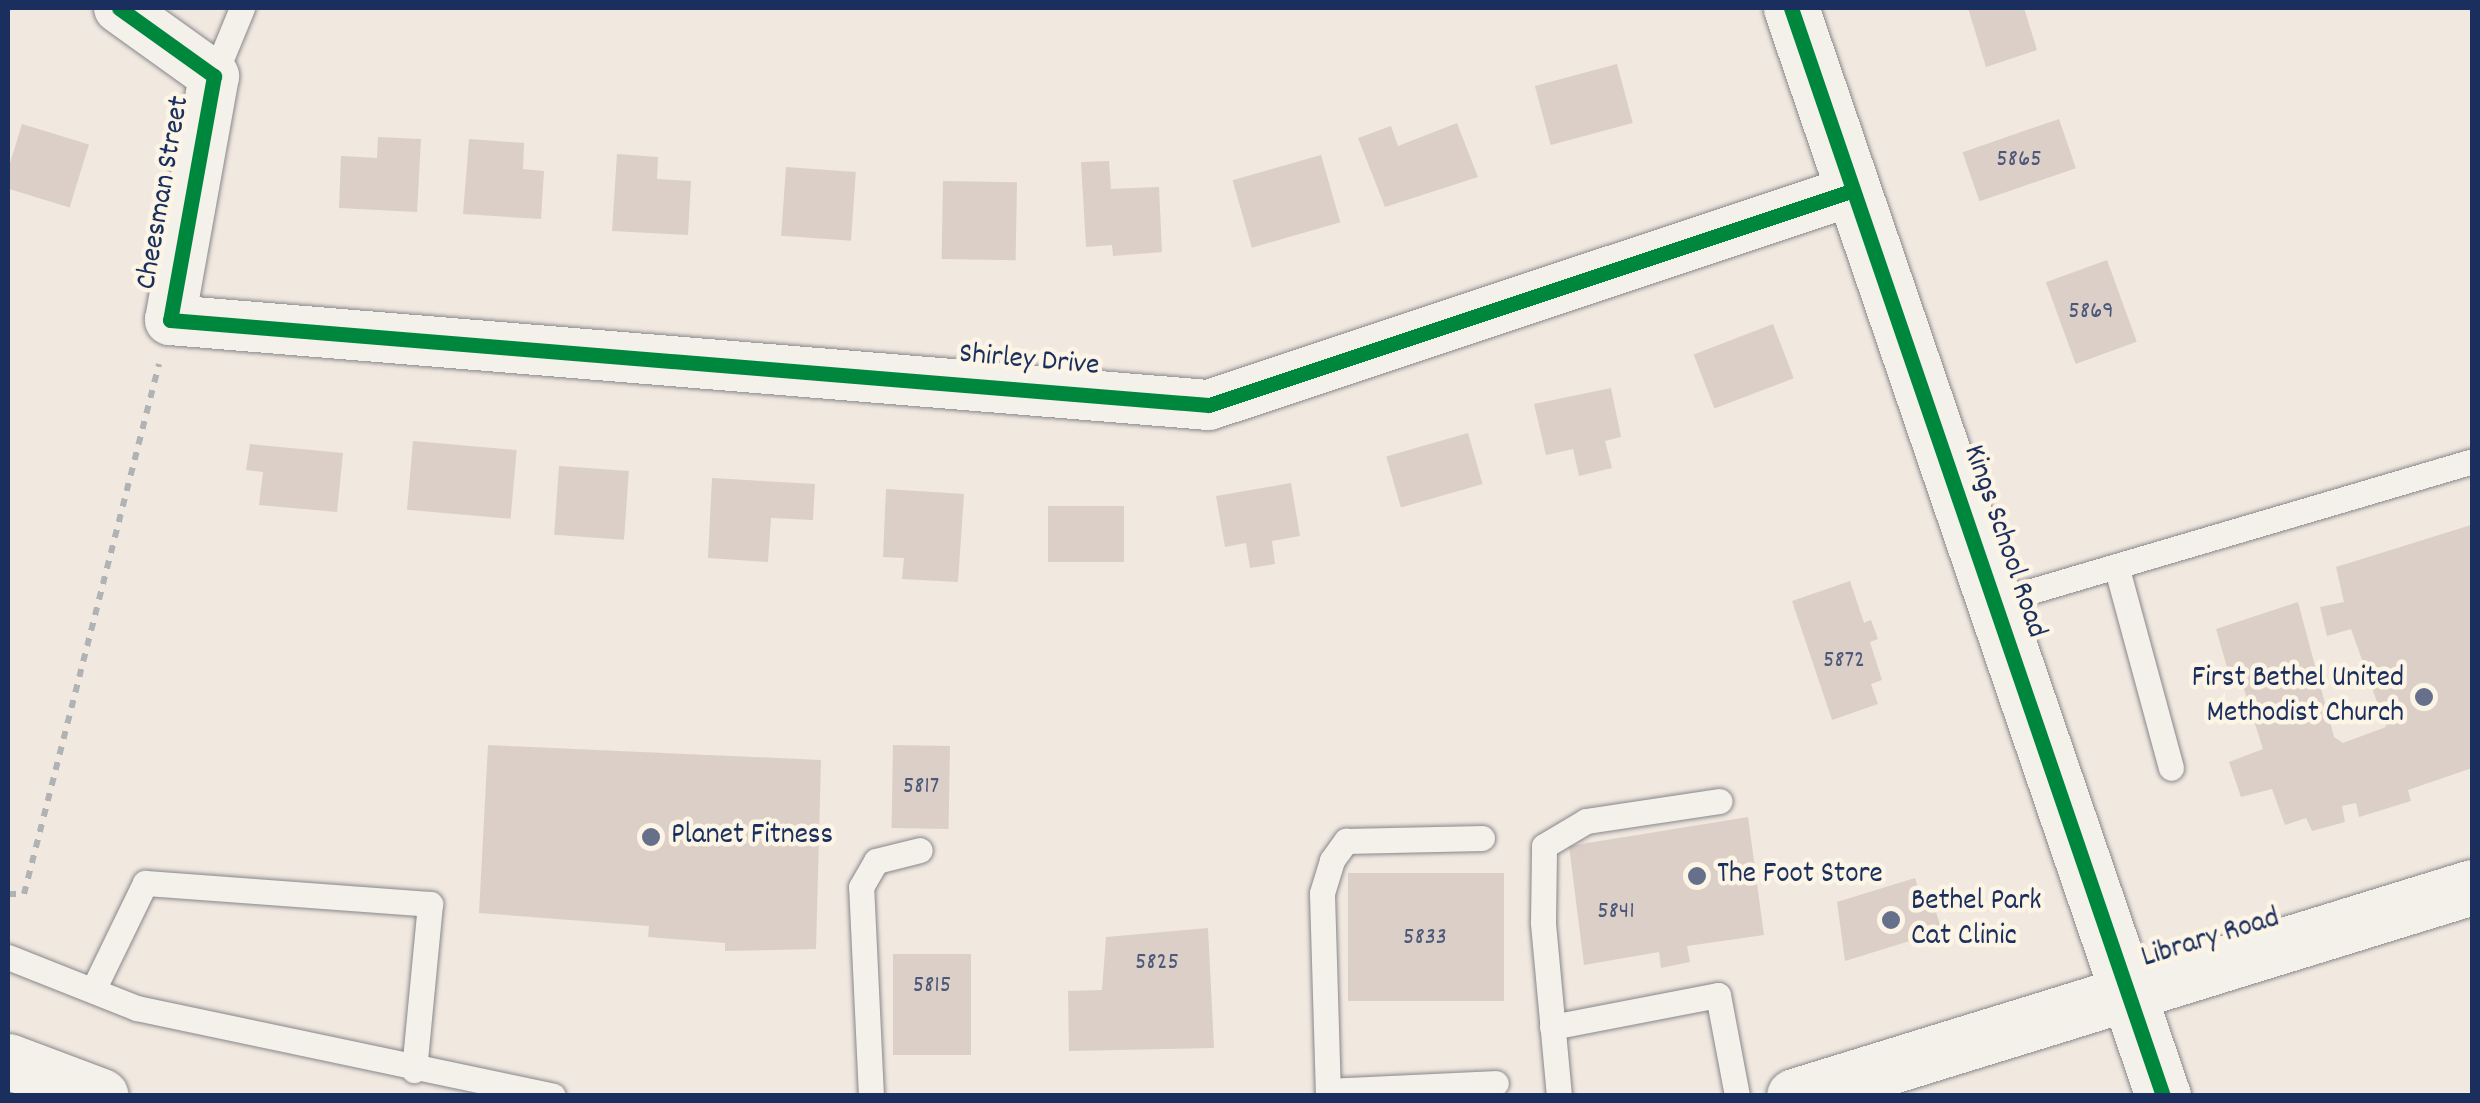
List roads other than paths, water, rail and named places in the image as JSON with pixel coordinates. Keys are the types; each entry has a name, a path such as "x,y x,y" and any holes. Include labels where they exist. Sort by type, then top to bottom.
{"street":[{"path":"120,8 214,76"},
{"name":"Kings School Road","path":"1791,8 2131,994 2162,1096"},
{"name":"Cheesman Street","path":"170,320 214,76"},
{"name":"Shirley Drive","path":"170,320 1209,404 1851,191"},
{"name":"Library Road","path":"1794,1096 2472,887"},
{"path":"8,1061 102,1096"}],"lane":[{"path":"214,76 242,8"},
{"path":"1994,602 2118,569 2472,461"},
{"path":"2118,569 2171,768"},
{"path":"1559,1096 1544,846 1586,821 1720,800"},
{"path":"1482,838 1346,841 1332,860 1322,893 1328,1093 1496,1083"},
{"path":"871,1096 861,887 876,861 920,850"},
{"path":"93,990 145,883 430,904 414,1070"},
{"path":"8,957 138,1008 414,1070 553,1096"},
{"path":"1552,1027 1718,995 1737,1096"}],"place":[{"name":"First Bethel United Methodist Church","path":"2424,697"},
{"name":"Planet Fitness","path":"651,837"},
{"name":"The Foot Store","path":"1697,876"},
{"name":"Bethel Park Cat Clinic","path":"1891,920"}]}
